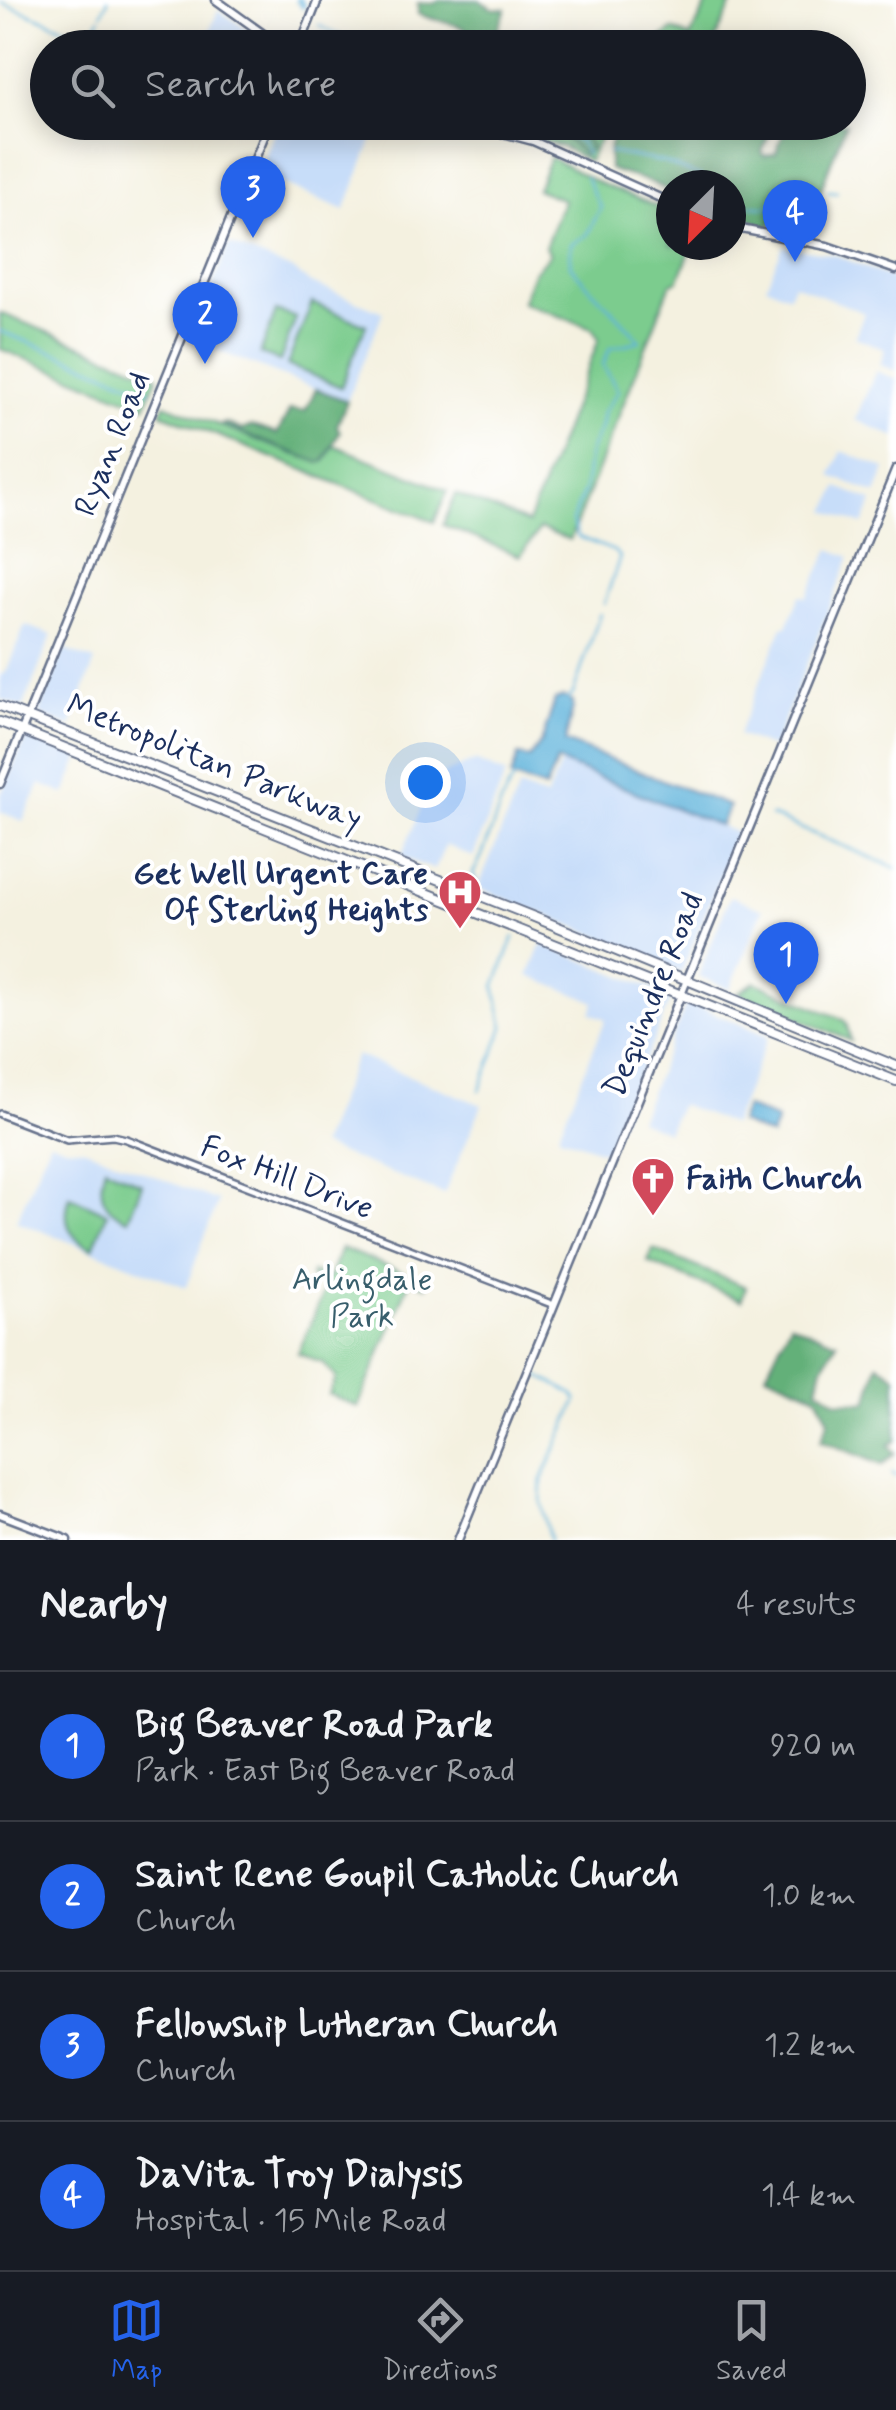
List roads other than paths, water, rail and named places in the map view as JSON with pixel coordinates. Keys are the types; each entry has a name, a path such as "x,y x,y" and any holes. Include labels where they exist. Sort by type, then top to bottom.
{"main road":[{"path":"216,0 258,30"},
{"path":"306,30 318,0"},
{"name":"Ryan Road","path":"0,784 263,140"},
{"path":"526,140 656,196"},
{"path":"746,230 832,247 896,270"},
{"name":"Dequindre Road","path":"458,1540 896,469"},
{"name":"Metropolitan Parkway","path":"0,706 611,948 896,1066"},
{"name":"Metropolitan Parkway","path":"0,722 894,1079"},
{"path":"80,754 89,741"},
{"path":"112,766 112,759 120,754"},
{"path":"299,840 308,827"},
{"path":"331,852 338,840"},
{"path":"445,898 453,885"},
{"path":"476,910 476,902 484,897"},
{"path":"573,949 584,938"},
{"path":"602,961 611,948"},
{"path":"659,984 666,979 667,972"},
{"path":"704,1002 705,993 712,991"},
{"path":"790,1037 798,1034 799,1026"},
{"path":"814,1047 815,1040 822,1036"},
{"path":"0,1514 68,1540"}],"street":[{"name":"Fox Hill Drive","path":"0,1114 71,1141 112,1136 126,1139 554,1305"}],"water":[{"path":"563,697 573,702 565,742 729,806 720,826 557,761 545,789 511,777 518,756 530,758 542,741 555,700"},
{"path":"745,1107 777,1120 771,1136 739,1123"}],"waterway":[{"path":"102,13 108,0"},
{"path":"298,0 303,6"},
{"path":"0,2 71,30"},
{"path":"95,30 100,18"},
{"path":"319,25 329,30"},
{"path":"576,140 586,154"},
{"path":"608,152 663,162 683,170"},
{"path":"586,177 595,197"},
{"path":"786,192 806,191"},
{"path":"810,192 817,191"},
{"path":"828,191 837,192"},
{"path":"746,205 767,207 782,195"},
{"path":"597,200 601,207 587,235 571,244 570,265 640,341 610,348 603,365 618,391 603,412 601,427 590,449 584,491 572,521 578,537 620,557 604,604"},
{"path":"0,331 149,390"},
{"path":"565,702 573,694 600,614"},
{"path":"476,882 473,873 514,779"},
{"path":"771,816 896,868"},
{"path":"480,1090 504,1027 495,987 514,937"},
{"path":"537,1375 577,1400"},
{"path":"550,1540 541,1502 542,1480 576,1403"},
{"path":"892,1473 896,1476"}],"place":[{"name":"Fellowship Lutheran Church","path":"253,238"},
{"name":"DaVita Troy Dialysis","path":"795,262"},
{"name":"Saint Rene Goupil Catholic Church","path":"205,364"},
{"name":"Get Well Urgent Care Of Sterling Heights","path":"460,930"},
{"name":"Big Beaver Road Park","path":"786,1004"},
{"name":"Faith Church","path":"653,1217"}],"park label":[{"name":"Arlingdale Park","path":"362,1298"}]}
